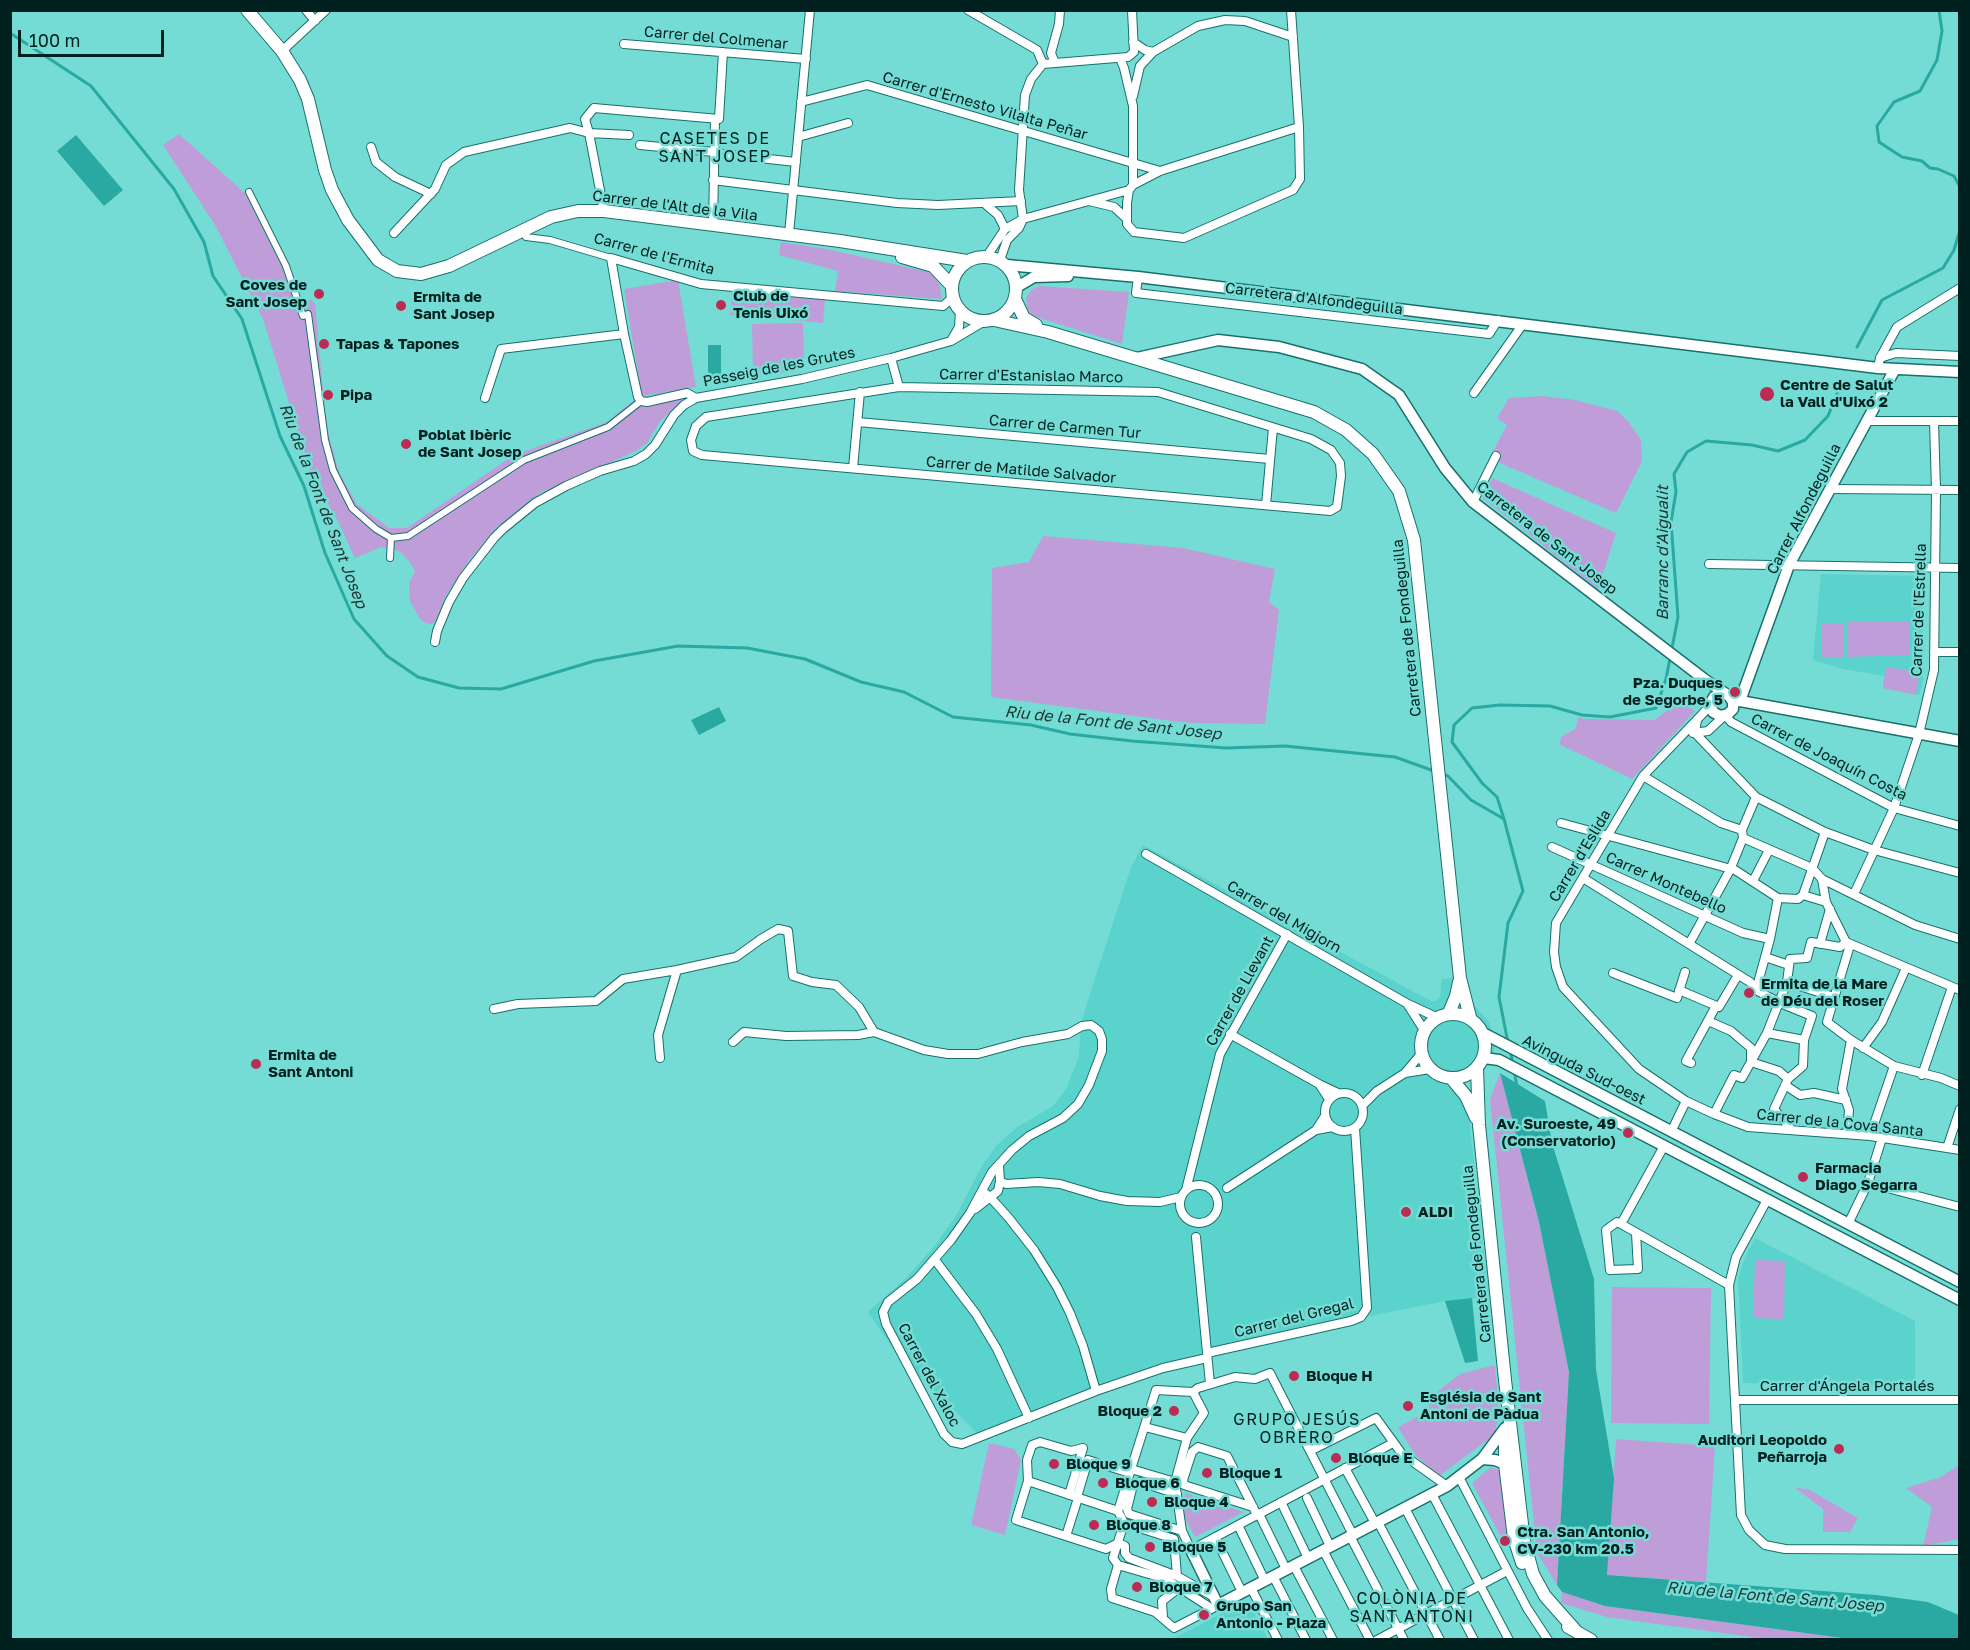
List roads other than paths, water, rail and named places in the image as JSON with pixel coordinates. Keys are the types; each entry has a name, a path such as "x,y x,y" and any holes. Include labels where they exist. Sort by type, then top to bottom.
{"main road":[{"path":"247,10 282,51"},
{"name":"Carrer de l'Alt de la Vila","path":"282,51 300,80 308,99 332,190 348,220 378,260 397,271 421,274 449,266 551,217 578,211 604,211 789,234 967,261"},
{"name":"Carrer de l'Alt de la Vila","path":"840,241 933,266 952,291"},
{"path":"987,256 1003,263 1014,275 1016,293 1008,311 989,321 970,318 960,312 952,291 957,270 967,261 987,256"},
{"name":"Carretera de Fondeguilla","path":"1016,293 1024,318 1048,332"},
{"name":"Carretera de Fondeguilla","path":"989,321 1048,332 1314,412 1346,430 1373,454 1399,491 1414,540 1460,978 1470,1017"},
{"name":"Carretera de Fondeguilla","path":"1449,1013 1460,978"},
{"path":"1449,1013 1470,1017 1488,1036 1480,1063 1465,1076 1451,1078 1430,1069 1421,1054 1420,1042 1424,1030 1436,1017 1449,1013"},
{"name":"Carretera de Fondeguilla","path":"1480,1063 1479,1125 1524,1540 1533,1574 1545,1596 1576,1630"},
{"name":"Carretera de Fondeguilla","path":"1451,1078 1466,1096 1479,1125"},
{"name":"Carretera de Fondeguilla","path":"1505,1380 1505,1428 1495,1458 1514,1538 1527,1577 1540,1601 1561,1623 1591,1640"}],"street":[{"path":"306,10 315,21"},
{"path":"282,51 326,10"},
{"path":"789,234 810,10"},
{"path":"968,10 1037,50 1043,64"},
{"path":"1055,63 1051,53 1059,24 1060,10"},
{"path":"1043,64 1128,57 1134,52 1132,10"},
{"path":"1291,10 1293,37 1299,127 1300,179 1293,190 1184,238 1134,232 1126,224 1126,218 1131,187 1132,106 1134,86 1140,66 1153,52 1198,26 1225,20 1245,21 1293,37"},
{"path":"1037,50 1054,41"},
{"path":"1133,42 1153,52"},
{"name":"Carrer del Colmenar","path":"624,44 806,59"},
{"path":"713,225 714,152 723,52"},
{"path":"1119,58 1124,68 1132,106"},
{"path":"1003,263 1007,240 1019,228 1023,219 1019,190 1027,87 1043,64"},
{"name":"Carrer d'Ernesto Vilalta Peñar","path":"801,102 867,85 1160,171"},
{"path":"604,211 585,119 594,108 717,119"},
{"path":"798,137 848,123"},
{"path":"987,256 1005,229 1023,219 1131,187 1160,171 1299,127"},
{"path":"394,233 435,189 446,165 464,152 570,128 589,133 629,135"},
{"path":"640,145 796,162"},
{"path":"371,147 376,162 395,177 430,194"},
{"path":"713,180 897,203 938,205 1021,201"},
{"path":"249,192 286,266 303,316 308,314 325,440 333,470 352,508 376,529 392,538 408,536 524,460 608,427 641,401"},
{"path":"1088,201 1114,207 1126,218"},
{"path":"984,202 998,215 1005,229"},
{"name":"Carrer de l'Ermita","path":"526,237 550,240 701,284 943,306 952,291"},
{"path":"611,258 638,397 641,401 647,402 687,393 696,398"},
{"name":"Carretera d'Alfondeguilla","path":"1003,263 1879,363 1895,369 1959,372"},
{"name":"Carretera d'Alfondeguilla","path":"1016,293 1034,277 1103,275"},
{"name":"Carretera d'Alfondeguilla","path":"1138,277 1136,293 1490,334 1498,321"},
{"path":"1879,363 1897,327 1959,288"},
{"path":"951,341 958,327 960,312"},
{"name":"Passeig de les Grutes","path":"435,642 437,631 463,578 503,529 535,503 566,486 646,454 656,445 674,415 696,398 802,379 891,358 951,341 989,321"},
{"path":"1474,393 1523,324"},
{"path":"485,398 501,350 624,334"},
{"name":"Carretera de Sant Josep","path":"1137,358 1218,340 1279,347 1362,369 1400,395 1445,468 1473,502 1722,693"},
{"path":"1879,363 1896,353 1959,356"},
{"path":"891,358 899,387"},
{"name":"Carrer Alfondeguilla","path":"1736,701 1789,565 1895,369"},
{"name":"Carrer d'Estanislao Marco","path":"702,455 693,451 691,440 696,426 706,417 860,392 899,387 1158,392 1311,439 1331,450 1340,463 1341,476 1337,507"},
{"path":"853,468 860,392"},
{"path":"1867,421 1959,421"},
{"name":"Carrer de l'Estrella","path":"1854,894 1894,808 1919,734 1934,670 1935,421"},
{"name":"Carrer de Carmen Tur","path":"858,422 1270,459"},
{"path":"1266,506 1273,428"},
{"name":"Carrer de Matilde Salvador","path":"702,455 1266,506 1330,511 1337,507"},
{"path":"1473,502 1496,456"},
{"path":"1830,489 1959,490"},
{"path":"390,558 392,538"},
{"path":"1709,564 1959,568"},
{"path":"1934,652 1959,652"},
{"path":"1724,716 1713,712 1710,706 1714,697 1722,693 1736,701 1959,741"},
{"path":"1683,734 1708,732 1733,709 1736,701"},
{"name":"Carrer d'Eslida","path":"1686,1101 1639,1069 1563,987 1554,952 1556,923 1643,776 1710,706"},
{"name":"Carrer de Joaquín Costa","path":"1724,716 1731,722 1894,808 1959,826"},
{"path":"1695,733 1697,720"},
{"path":"1695,733 1756,796 1826,832 1874,850 1959,873"},
{"path":"1643,776 1721,823 1769,849 1812,868 1822,879 1915,926 1959,939"},
{"path":"1689,944 1730,870 1756,796"},
{"path":"1561,823 1735,870 1778,898 1798,899 1803,895 1826,832"},
{"name":"Carrer Montebello","path":"1552,847 1743,933 1770,939"},
{"path":"1753,881 1769,849"},
{"name":"Carrer del Migjorn","path":"1146,854 1408,1004 1436,1017"},
{"path":"1583,878 1750,982 1756,990 1812,1016 1804,1040 1803,1066 1786,1082 1774,1109 1792,1130"},
{"path":"1822,879 1828,906 1848,944 1956,989 1922,1075"},
{"path":"1803,895 1828,906"},
{"path":"1756,990 1778,898"},
{"path":"1714,1114 1734,1075 1742,1078 1767,1033 1787,982 1790,959 1807,957 1816,943 1828,906"},
{"path":"494,1009 518,1004 596,1001 623,979 736,957 778,929 788,932 794,976 812,982 836,985 859,1007 874,1032"},
{"name":"Carrer de Llevant","path":"1184,1193 1220,1054 1287,934"},
{"path":"1816,943 1840,947 1848,944"},
{"path":"1848,944 1827,1022 1863,1048 1894,1066 1941,1078 1959,1086"},
{"path":"1765,957 1790,965"},
{"path":"1863,1048 1882,1022 1906,968"},
{"path":"660,1058 658,1035 677,970"},
{"path":"1678,994 1685,972"},
{"path":"1613,973 1719,1007 1738,975"},
{"path":"1787,982 1834,997"},
{"name":"Carrer del Migjorn","path":"1408,1004 1424,1030"},
{"path":"1691,1063 1686,1061 1716,1006"},
{"path":"1708,1021 1731,1031 1750,1048 1751,1062"},
{"path":"733,1042 744,1032 786,1036 858,1035 874,1032 924,1050 948,1054 978,1054 1022,1042 1068,1034 1082,1026 1091,1025 1099,1031 1102,1039 1100,1058 1089,1085 1077,1104 1064,1118 1029,1136 1012,1150 995,1169 994,1188 1057,1287 1083,1346 1096,1391"},
{"path":"1767,1033 1804,1040"},
{"path":"1213,1191 1227,1188 1316,1130 1333,1127 1350,1130 1364,1116 1363,1105 1356,1096 1351,1093 1338,1093 1319,1084 1230,1034"},
{"name":"Avinguda Sud-oest","path":"1488,1036 1959,1282"},
{"path":"1847,1134 1849,1110 1842,1089 1851,1040"},
{"path":"1363,1105 1377,1091 1405,1072 1421,1054"},
{"name":"Avinguda Sud-oest","path":"1480,1063 1499,1060 1767,1200 1958,1296"},
{"path":"1751,1062 1779,1071 1786,1082 1800,1095 1814,1093 1846,1100"},
{"path":"1870,1136 1894,1066"},
{"path":"1405,1072 1430,1069"},
{"path":"1319,1084 1329,1099"},
{"path":"1356,1096 1377,1091"},
{"path":"1316,1130 1325,1116 1329,1099 1338,1093"},
{"path":"1621,1224 1686,1101"},
{"name":"Carrer de la Cova Santa","path":"1686,1101 1748,1127 1870,1136 1959,1150"},
{"path":"1947,1148 1959,1109"},
{"path":"1325,1116 1333,1127"},
{"name":"Carrer del Gregal","path":"959,1443 962,1444 1096,1391 1163,1368 1361,1317 1367,1308 1367,1294 1355,1148 1350,1130"},
{"path":"1841,1238 1868,1184 1882,1138"},
{"path":"1191,1166 1197,1185"},
{"path":"1029,1418 1014,1381 992,1340 952,1280 935,1260 970,1213 994,1188 1020,1183 1060,1184 1127,1202 1160,1202 1180,1209"},
{"path":"1868,1184 1959,1207"},
{"path":"1160,1202 1184,1193 1197,1185 1209,1187 1218,1202"},
{"path":"1774,1186 1736,1257 1729,1285 1741,1515 1749,1530 1765,1545 1785,1549 1959,1550"},
{"path":"1196,1237 1204,1223 1213,1218 1218,1202 1227,1188"},
{"path":"1184,1193 1180,1209 1190,1222 1196,1237 1210,1384"},
{"path":"1190,1222 1204,1223"},
{"path":"1636,1233 1638,1269 1610,1270 1605,1230 1617,1222 1729,1285"},
{"name":"Carrer del Xaloc","path":"935,1260 917,1280 888,1302 883,1312 886,1324 944,1434 952,1442 959,1443"},
{"path":"1214,1604 1179,1588 1166,1579 1118,1565 1113,1558 1124,1523 1118,1511 1156,1390 1193,1392 1210,1384 1235,1377 1255,1379 1270,1373 1404,1640"},
{"path":"1193,1392 1204,1413 1187,1438 1175,1482 1182,1531 1214,1604"},
{"name":"Carrer d'Ángela Portalés","path":"1735,1400 1959,1400"},
{"path":"1310,1451 1376,1418 1402,1454 1447,1486"},
{"path":"1145,1426 1187,1438"},
{"path":"1495,1458 1505,1428"},
{"path":"1066,1536 1083,1448 1071,1451 1040,1442 1032,1444 1027,1460 1028,1481 1016,1520 1106,1549 1118,1543 1125,1546 1125,1552 1129,1557 1177,1576 1214,1604"},
{"path":"1118,1565 1111,1589 1112,1598 1155,1612 1174,1628 1214,1604 1247,1590 1447,1486 1495,1458 1512,1442"},
{"path":"1191,1550 1238,1525 1256,1512 1281,1502 1393,1443"},
{"path":"1256,1512 1184,1485 1183,1480 1191,1452 1198,1447 1227,1456 1256,1512 1333,1640"},
{"path":"1495,1458 1512,1462 1514,1491 1519,1501"},
{"path":"1075,1497 1088,1460 1175,1482"},
{"path":"1345,1468 1440,1640"},
{"path":"1459,1477 1527,1608 1548,1640"},
{"path":"1028,1481 1118,1511"},
{"path":"1177,1494 1140,1482 1133,1485 1127,1509 1129,1514 1182,1531"},
{"path":"1432,1494 1509,1640"},
{"path":"1307,1498 1327,1548 1370,1640"},
{"path":"1281,1502 1308,1558"},
{"path":"1405,1508 1474,1640"},
{"path":"1124,1523 1174,1539 1177,1576"},
{"path":"1238,1525 1306,1640"},
{"path":"1215,1537 1278,1640"},
{"path":"1377,1640 1507,1570"},
{"path":"1163,1618 1162,1601 1179,1588"}],"water":[{"path":"76,135 123,190 104,206 57,151"},
{"path":"708,345 721,345 721,376 708,376"},
{"path":"719,707 726,721 699,735 691,720"},
{"path":"1500,1073 1545,1101 1552,1143 1594,1279 1596,1370 1614,1478 1607,1575 1876,1595 1928,1602 1959,1615 1959,1639 1850,1639 1605,1606 1562,1592 1557,1585 1569,1372 1539,1222"},
{"path":"1472,1298 1478,1361 1465,1363 1445,1301"}],"waterway":[{"name":"Barranc d'Aigualit","path":"1939,10 1942,31 1937,60 1920,91 1894,102 1877,126 1879,142 1902,157 1922,161 1930,168 1954,176 1960,187"},
{"name":"Riu de la Font de Sant Josep","path":"10,33 91,86 174,189 204,242 213,276 242,319 280,436 304,486 325,553 354,619 387,656 418,677 459,688 501,689 594,661 678,646 747,648 805,659 861,682 904,692 953,717 1031,725 1070,734 1132,741 1226,748 1285,746 1395,757 1434,771"},
{"name":"Barranc d'Aigualit","path":"1857,347 1882,300 1943,268 1954,250 1960,230"},
{"name":"Barranc d'Aigualit","path":"1504,819 1497,797 1482,783 1452,742 1454,725 1472,708 1500,705 1550,706 1582,715 1610,717 1656,708 1666,679 1678,617 1671,522 1676,492 1674,474 1687,452 1706,441 1752,445 1778,451 1805,440 1828,416 1842,381"},
{"name":"Riu de la Font de Sant Josep","path":"1443,774 1448,776 1471,800 1504,819 1523,891 1508,923 1499,997 1508,1043"},
{"name":"Riu de la Font de Sant Josep","path":"1510,1050 1513,1064"},
{"name":"Riu de la Font de Sant Josep","path":"1514,1070 1517,1087"}],"place":[{"name":"Coves de Sant Josep","path":"319,294"},
{"name":"Club de Tenis Uixó","path":"721,305"},
{"name":"Ermita de Sant Josep","path":"401,306"},
{"name":"Tapas & Tapones","path":"324,344"},
{"name":"Centre de Salut la Vall d'Uixó 2","path":"1767,394"},
{"name":"Pipa","path":"328,395"},
{"name":"Poblat Ibèric de Sant Josep","path":"406,444"},
{"name":"Pza. Duques de Segorbe, 5","path":"1735,692"},
{"name":"Ermita de la Mare de Déu del Roser","path":"1749,993"},
{"name":"Ermita de Sant Antoni","path":"256,1064"},
{"name":"Av. Suroeste, 49 (Conservatorio)","path":"1628,1133"},
{"name":"Farmacia Diago Segarra","path":"1803,1177"},
{"name":"ALDI","path":"1406,1212"},
{"name":"Bloque H","path":"1294,1376"},
{"name":"Església de Sant Antoni de Pàdua","path":"1408,1406"},
{"name":"Bloque 2","path":"1174,1411"},
{"name":"Auditori Leopoldo Peñarroja","path":"1839,1449"},
{"name":"Bloque E","path":"1336,1458"},
{"name":"Bloque 9","path":"1054,1464"},
{"name":"Bloque 1","path":"1207,1473"},
{"name":"Bloque 6","path":"1103,1483"},
{"name":"Bloque 4","path":"1152,1502"},
{"name":"Bloque 8","path":"1094,1525"},
{"name":"Ctra. San Antonio, CV-230 km 20.5","path":"1505,1541"},
{"name":"Bloque 5","path":"1150,1547"},
{"name":"Bloque 7","path":"1137,1587"},
{"name":"Grupo San Antonio - Plaza","path":"1204,1615"}],"district":[{"name":"CASETES DE SANT JOSEP","path":"715,148"},
{"name":"GRUPO JESÚS OBRERO","path":"1297,1429"},
{"name":"COLÒNIA DE SANT ANTONI","path":"1412,1608"}]}
